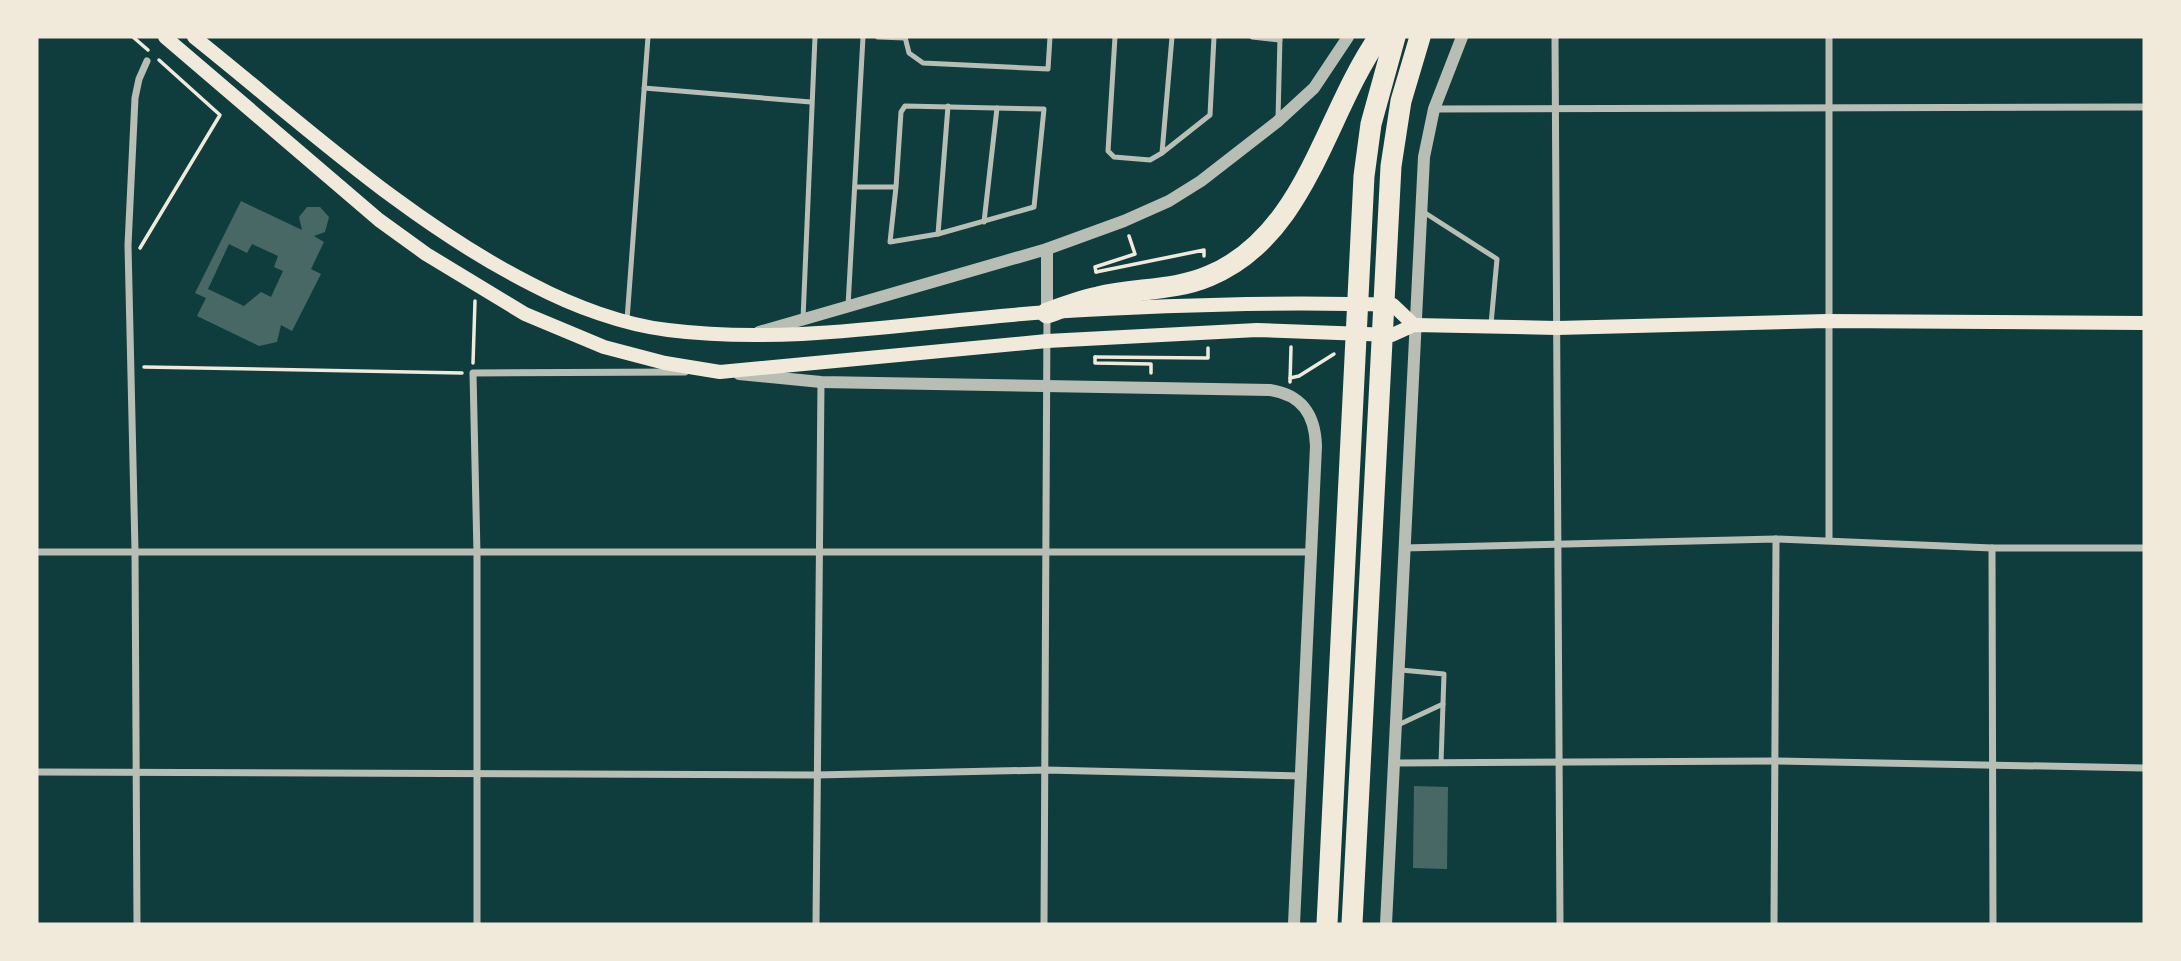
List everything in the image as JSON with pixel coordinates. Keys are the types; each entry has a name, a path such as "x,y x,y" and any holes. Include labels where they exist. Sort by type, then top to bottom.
{"highway":[{"path":"1047,313 1099,296 1165,288 1208,277 1248,255 1272,232 1294,198 1379,37"},
{"path":"1327,924 1364,176 1371,124 1395,37"},
{"path":"1352,924 1375,426 1391,166 1401,101 1420,37"}],"main road":[{"path":"165,37 379,220 476,287 568,334 604,347 704,371 720,372 1047,341 1292,331 1392,335 1413,326 1557,328 1827,321 2144,323"},
{"path":"194,37 438,230 535,286 627,320 665,330 752,334 860,331 1047,313 1252,303 1393,305 1413,326"}],"street":[{"path":"752,334 1047,249 1124,221 1200,181 1278,122 1314,88 1349,37"},
{"path":"1386,924 1401,670 1403,548 1413,326 1424,157 1434,109 1462,37"},
{"path":"1555,37 1553,107 1557,328 1560,924"},
{"path":"1829,37 1829,540"},
{"path":"137,924 135,551 128,267 131,141 139,79 147,61"},
{"path":"1434,109 2144,107"},
{"path":"1044,924 1047,249"},
{"path":"477,924 477,554 473,373 704,371"},
{"path":"720,372 821,382 1270,390 1290,394 1314,422 1316,446 1303,776 1294,924"},
{"path":"816,924 821,382"},
{"path":"1403,548 1776,539 1992,548 2144,548"},
{"path":"1774,924 1776,539"},
{"path":"1992,548 1995,767 1993,924"},
{"path":"37,552 1311,552"},
{"path":"1396,763 1776,761 2144,768"},
{"path":"37,772 816,775 1045,770 1303,776"}],"lane":[{"path":"627,320 648,37"},
{"path":"803,319 815,37"},
{"path":"848,306 863,37"},
{"path":"878,37 905,37 909,53 923,63 1048,69 1050,37"},
{"path":"1115,37 1108,151 1114,157 1150,160 1210,115 1214,37"},
{"path":"1162,153 1172,37"},
{"path":"1252,37 1280,38 1278,122"},
{"path":"644,88 811,102"},
{"path":"905,106 997,108 1044,109 1034,208 938,234 890,242 901,112 905,106"},
{"path":"938,234 948,106"},
{"path":"984,222 997,108"},
{"path":"855,187 895,187"},
{"path":"1421,210 1497,259 1491,327"},
{"path":"1401,670 1444,674 1441,763"},
{"path":"1398,725 1443,704"}],"path":[{"path":"128,267 220,115 134,37"},
{"path":"1096,272 1095,267 1135,254 1124,221"},
{"path":"131,367 473,373 476,287"},
{"path":"1290,394 1292,331"},
{"path":"1290,378 1299,376 1334,354"},
{"path":"1095,357 1095,363 1151,364 1151,389"}],"building":[{"path":"241,201 302,230 299,217 307,207 320,207 329,217 325,232 314,236 324,242 311,269 321,274 292,331 281,325 277,342 259,346 197,316 206,298 195,293","holes":["229,244 247,253 252,244 278,256 274,267 283,271 271,297 261,292 244,306 208,289"]},
{"path":"1414,786 1448,787 1447,869 1413,868"}]}
